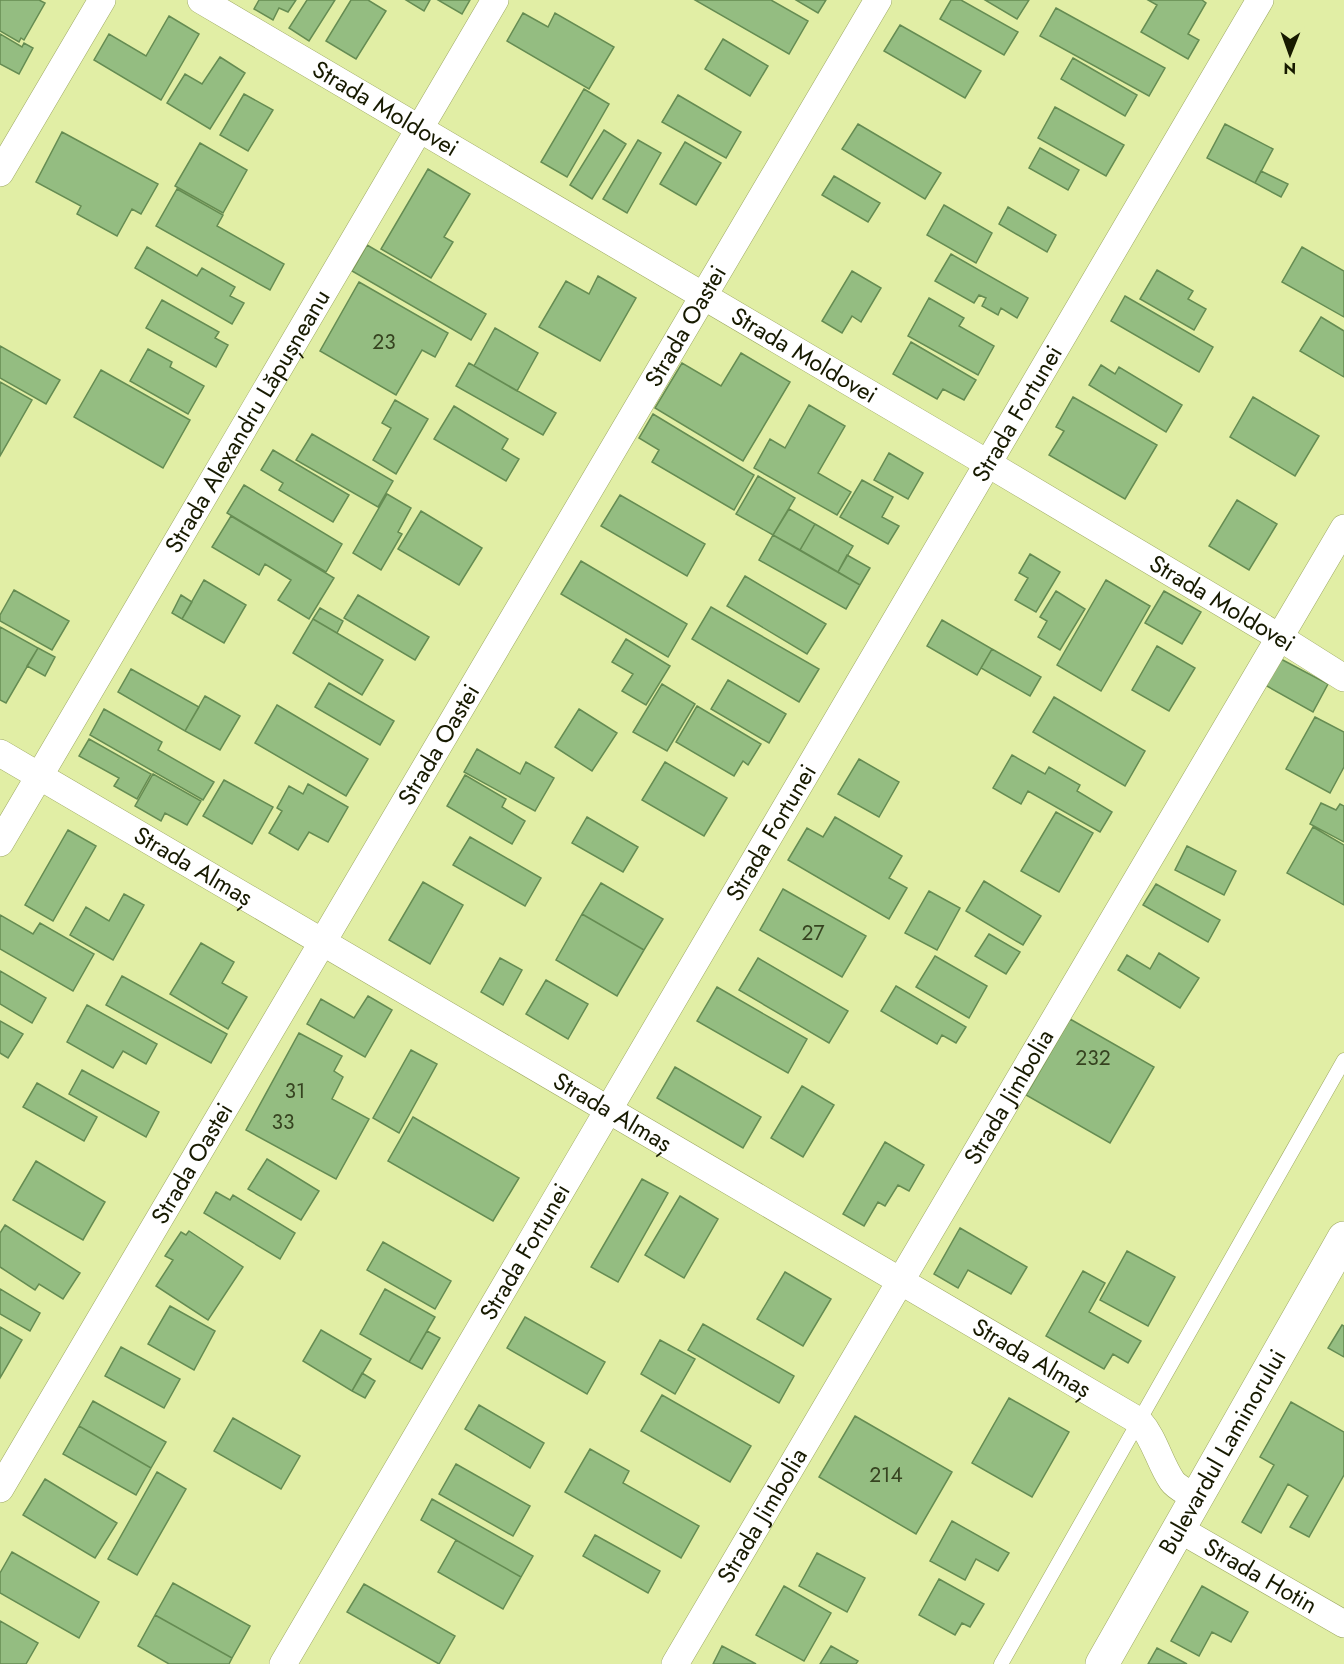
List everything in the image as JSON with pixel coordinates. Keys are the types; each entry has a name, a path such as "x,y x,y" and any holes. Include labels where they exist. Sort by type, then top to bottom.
{"street":[{"path":"0,172 102,0"},
{"name":"Strada Moldovei","path":"201,0 987,463 1280,637 1344,678"},
{"name":"Strada Alexandru Lăpușneanu","path":"0,843 495,0"},
{"name":"Strada Oastei","path":"0,1489 878,0"},
{"name":"Strada Fortunei","path":"283,1664 1260,0"},
{"name":"Strada Jimbolia","path":"675,1664 1344,528"},
{"name":"Strada Almaș","path":"0,753 1139,1421 1155,1444 1173,1483 1196,1498"},
{"name":"Bulevardul Laminorului","path":"1102,1664 1343,1240"},
{"name":"Strada Hotin","path":"1179,1529 1344,1624"}],"lane":[{"path":"1001,1664 1344,1060"}],"building":[{"path":"0,0 39,0 45,3 24,40 21,38 19,42 0,31"},
{"path":"259,0 296,0 288,12 279,8 273,20 254,9"},
{"path":"307,0 335,0 309,41 289,28"},
{"path":"351,0 368,0 386,11 356,59 326,41"},
{"path":"406,0 430,0 424,11"},
{"path":"438,0 470,0 462,14"},
{"path":"695,0 771,0 808,21 789,54"},
{"path":"796,0 826,0 818,13"},
{"path":"951,0 961,0 1018,32 1004,55 940,19"},
{"path":"985,0 1029,0 1017,19"},
{"path":"1148,0 1202,0 1206,3 1188,34 1199,40 1188,59 1141,32 1157,5"},
{"path":"1056,8 1165,68 1149,96 1040,36"},
{"path":"523,13 548,27 555,13 614,47 589,89 507,41"},
{"path":"169,16 199,34 161,100 94,60 109,34 146,56"},
{"path":"900,25 981,71 965,98 884,51"},
{"path":"0,34 22,47 24,43 33,48 19,74 0,64"},
{"path":"723,39 768,66 750,96 705,69"},
{"path":"220,57 245,73 210,129 167,103 185,74 202,84"},
{"path":"1073,58 1137,95 1125,116 1061,79"},
{"path":"584,89 609,104 567,177 541,162"},
{"path":"244,94 273,110 248,151 220,135"},
{"path":"678,95 741,132 726,158 662,122"},
{"path":"1055,107 1124,145 1106,176 1038,138"},
{"path":"858,124 941,173 925,199 842,149"},
{"path":"1225,124 1273,149 1255,183 1207,158"},
{"path":"604,130 626,144 592,199 570,185"},
{"path":"62,132 158,184 141,214 132,209 117,236 77,214 81,206 36,182"},
{"path":"638,140 661,153 627,213 603,199"},
{"path":"685,142 721,163 696,205 660,184"},
{"path":"200,143 247,170 223,213 175,186"},
{"path":"1040,148 1079,170 1068,190 1029,168"},
{"path":"428,169 470,194 444,237 453,242 431,278 381,249"},
{"path":"1261,171 1288,184 1281,197 1255,183"},
{"path":"834,176 880,203 868,222 822,195"},
{"path":"177,189 223,215 217,226 284,264 270,290 156,226"},
{"path":"944,205 992,233 976,263 927,235"},
{"path":"1008,207 1056,235 1047,252 999,224"},
{"path":"367,245 486,314 471,340 352,271"},
{"path":"147,247 197,276 202,268 235,287 230,296 244,303 232,324 135,268"},
{"path":"1302,247 1344,271 1344,317 1282,282"},
{"path":"951,254 1028,298 1017,318 1001,308 998,315 982,306 986,298 979,295 974,303 935,281"},
{"path":"1157,270 1193,291 1188,299 1206,309 1194,330 1140,299"},
{"path":"852,271 881,288 861,322 852,316 842,333 822,321"},
{"path":"598,276 636,298 600,361 539,327 566,281 589,294"},
{"path":"359,282 448,333 435,357 422,350 396,395 320,351"},
{"path":"1125,296 1213,347 1199,372 1111,321"},
{"path":"929,298 964,318 959,326 994,346 978,375 908,336"},
{"path":"162,300 219,332 215,338 228,345 216,367 146,328"},
{"path":"1321,317 1344,331 1344,377 1300,351"},
{"path":"495,328 538,353 517,391 474,366"},
{"path":"911,342 976,380 964,400 943,389 937,399 893,374"},
{"path":"0,346 60,380 46,404 0,378"},
{"path":"148,349 172,362 170,367 204,386 188,414 130,381"},
{"path":"741,353 790,382 743,461 655,408 682,363 721,386"},
{"path":"469,363 556,413 543,435 456,386"},
{"path":"1101,365 1115,374 1119,367 1182,405 1166,432 1089,385"},
{"path":"101,370 190,420 163,468 74,417"},
{"path":"0,382 32,400 0,456"},
{"path":"1073,397 1157,445 1125,499 1049,455 1064,431 1056,427"},
{"path":"1253,397 1319,436 1295,476 1230,437"},
{"path":"395,400 428,419 396,474 373,460 391,428 382,423"},
{"path":"809,405 845,426 818,473 851,492 837,515 754,468 770,439 785,448"},
{"path":"454,406 508,439 502,449 519,459 506,481 434,439"},
{"path":"653,414 754,475 734,510 652,462 659,450 639,438"},
{"path":"312,434 393,481 378,507 296,460"},
{"path":"273,450 349,495 333,522 279,490 283,483 261,470"},
{"path":"889,453 923,473 908,499 874,480"},
{"path":"758,476 795,498 773,535 736,514"},
{"path":"862,480 893,497 882,517 899,526 888,544 840,517"},
{"path":"244,485 342,544 326,572 227,513"},
{"path":"387,494 411,508 398,532 402,534 381,570 353,553"},
{"path":"620,495 705,544 687,576 601,526"},
{"path":"1237,500 1277,524 1249,570 1209,546"},
{"path":"789,509 815,524 800,550 773,535"},
{"path":"421,511 482,548 459,585 398,549"},
{"path":"231,516 334,578 309,619 278,600 291,580 265,564 259,575 212,547"},
{"path":"815,524 853,546 838,572 800,550"},
{"path":"773,535 860,585 846,609 759,560"},
{"path":"1030,554 1060,572 1036,612 1015,600 1028,578 1019,573"},
{"path":"847,555 870,568 860,585 838,572"},
{"path":"581,561 687,624 668,657 561,594"},
{"path":"745,576 826,624 807,654 727,606"},
{"path":"204,580 246,605 224,643 182,619"},
{"path":"1106,580 1150,606 1101,691 1057,665"},
{"path":"14,590 69,621 52,650 0,621 0,615"},
{"path":"1056,591 1085,609 1060,650 1038,637 1047,621 1040,617"},
{"path":"1164,591 1201,612 1182,644 1145,623"},
{"path":"181,595 192,602 182,619 172,613"},
{"path":"358,595 429,637 415,660 344,618"},
{"path":"711,607 819,669 799,702 692,639"},
{"path":"320,608 343,621 337,633 313,619"},
{"path":"313,619 383,660 362,695 293,653"},
{"path":"942,620 992,649 977,675 927,646"},
{"path":"0,627 38,648 6,703 0,700"},
{"path":"626,639 670,666 646,705 622,691 633,674 612,662"},
{"path":"1157,646 1195,668 1169,711 1132,690"},
{"path":"38,648 55,657 45,676 27,666"},
{"path":"992,649 1041,677 1030,696 981,668"},
{"path":"1279,658 1328,684 1313,712 1265,685"},
{"path":"131,669 199,707 185,731 118,692"},
{"path":"728,680 786,714 769,743 711,709"},
{"path":"329,683 394,721 380,745 315,707"},
{"path":"662,684 695,704 667,751 633,732"},
{"path":"205,696 240,716 220,750 185,731"},
{"path":"1054,697 1145,751 1125,786 1033,732"},
{"path":"277,705 368,759 346,796 255,743"},
{"path":"697,706 761,744 748,765 743,761 734,776 676,742"},
{"path":"104,709 162,742 158,750 214,782 203,800 90,735"},
{"path":"579,709 617,733 592,771 555,747"},
{"path":"1315,717 1344,732 1344,767 1330,793 1286,769"},
{"path":"89,739 151,774 137,799 114,786 119,778 79,756"},
{"path":"477,749 520,774 526,762 554,778 535,811 464,772"},
{"path":"1012,755 1045,774 1049,767 1080,785 1077,791 1112,812 1100,832 1028,791 1021,804 993,788"},
{"path":"859,759 899,782 879,817 838,794"},
{"path":"665,762 727,798 704,836 642,800"},
{"path":"153,774 201,801 187,825 165,813 161,821 135,806"},
{"path":"465,775 506,799 502,807 525,821 512,844 447,806"},
{"path":"224,780 273,807 252,844 203,816"},
{"path":"308,784 348,807 328,842 309,832 298,850 269,833 282,811 277,808 289,786 303,794"},
{"path":"1321,803 1336,810 1340,804 1344,806 1344,842 1310,824"},
{"path":"1056,812 1093,833 1059,892 1021,871"},
{"path":"587,817 638,847 623,872 572,843"},
{"path":"835,817 902,856 889,878 907,888 889,919 788,860 807,828 823,837"},
{"path":"1313,827 1344,845 1344,905 1287,873"},
{"path":"68,830 96,846 53,921 25,905"},
{"path":"470,837 541,878 525,906 453,865"},
{"path":"1187,846 1236,871 1224,895 1175,870"},
{"path":"984,881 1041,916 1023,945 966,911"},
{"path":"423,882 463,905 430,964 389,940"},
{"path":"601,883 663,919 644,950 582,914"},
{"path":"1156,884 1220,920 1208,942 1143,905"},
{"path":"783,889 866,936 842,977 760,930"},
{"path":"929,891 960,908 937,950 905,933"},
{"path":"124,894 144,905 113,960 70,935 86,907 109,921"},
{"path":"582,914 644,950 617,996 556,960"},
{"path":"0,915 33,934 40,923 94,954 73,991 0,949"},
{"path":"989,934 1020,952 1006,974 975,956"},
{"path":"201,943 234,962 222,983 247,997 228,1029 170,994"},
{"path":"1159,953 1199,978 1180,1008 1118,970 1127,955 1150,969"},
{"path":"935,956 987,986 969,1018 916,987"},
{"path":"500,958 522,970 503,1005 481,992"},
{"path":"758,958 848,1011 829,1043 739,990"},
{"path":"0,971 46,998 32,1023 0,1004"},
{"path":"122,976 227,1034 211,1063 106,1005"},
{"path":"546,980 588,1004 568,1039 526,1014"},
{"path":"896,986 966,1027 956,1043 942,1035 937,1044 881,1011"},
{"path":"717,987 807,1039 788,1073 697,1021"},
{"path":"368,996 392,1010 365,1057 307,1024 321,999 354,1018"},
{"path":"87,1005 157,1044 146,1064 123,1051 113,1068 67,1042"},
{"path":"1070,1019 1154,1067 1110,1143 1026,1095"},
{"path":"0,1021 23,1034 8,1058 0,1053"},
{"path":"299,1033 342,1056 334,1071 343,1077 332,1099 369,1119 336,1179 246,1130"},
{"path":"411,1050 437,1064 399,1133 373,1118"},
{"path":"675,1067 761,1117 743,1148 657,1098"},
{"path":"82,1070 159,1112 146,1137 69,1094"},
{"path":"37,1083 97,1117 84,1141 23,1107"},
{"path":"802,1086 834,1105 803,1157 771,1138"},
{"path":"413,1117 519,1178 493,1221 388,1161"},
{"path":"885,1142 924,1165 909,1191 898,1185 885,1206 878,1202 864,1226 843,1214"},
{"path":"267,1159 319,1191 301,1220 248,1189"},
{"path":"36,1161 105,1202 83,1240 13,1200"},
{"path":"642,1179 668,1193 618,1282 591,1267"},
{"path":"216,1192 230,1200 233,1195 295,1233 280,1259 204,1213"},
{"path":"680,1196 718,1219 684,1278 645,1255"},
{"path":"5,1225 80,1273 63,1299 39,1284 35,1290 0,1267 0,1233"},
{"path":"960,1228 1027,1267 1011,1294 968,1270 958,1288 934,1274"},
{"path":"189,1231 243,1267 208,1320 156,1286 173,1260 165,1256 181,1232 186,1235"},
{"path":"383,1242 451,1281 435,1309 367,1270"},
{"path":"1127,1251 1175,1277 1148,1326 1100,1300"},
{"path":"1083,1271 1105,1283 1089,1312 1141,1341 1128,1363 1113,1354 1104,1369 1046,1336"},
{"path":"785,1272 831,1299 803,1346 757,1319"},
{"path":"0,1289 40,1313 30,1331 0,1314"},
{"path":"385,1289 435,1317 409,1362 360,1334"},
{"path":"170,1306 215,1331 194,1370 148,1344"},
{"path":"525,1317 605,1362 587,1394 507,1348"},
{"path":"703,1324 794,1376 779,1403 688,1350"},
{"path":"1342,1325 1344,1326 1344,1357 1328,1348"},
{"path":"0,1327 22,1340 0,1378"},
{"path":"321,1330 371,1359 352,1391 303,1361"},
{"path":"427,1331 440,1338 422,1369 409,1362"},
{"path":"660,1340 695,1359 675,1394 641,1374"},
{"path":"121,1347 180,1379 164,1408 105,1376"},
{"path":"362,1373 375,1381 365,1398 352,1391"},
{"path":"662,1395 751,1446 730,1482 641,1431"},
{"path":"1009,1398 1069,1432 1032,1497 972,1463"},
{"path":"93,1401 166,1442 151,1468 79,1426"},
{"path":"1291,1402 1344,1432 1344,1475 1309,1537 1290,1527 1308,1496 1288,1484 1261,1533 1242,1522 1274,1465 1260,1457"},
{"path":"479,1405 544,1443 530,1468 465,1429"},
{"path":"855,1416 952,1472 916,1534 819,1477"},
{"path":"233,1418 300,1456 281,1489 214,1451"},
{"path":"79,1426 151,1468 136,1495 63,1454"},
{"path":"590,1449 629,1471 623,1483 699,1526 681,1558 565,1492"},
{"path":"456,1464 530,1506 513,1536 439,1494"},
{"path":"157,1472 186,1489 137,1575 108,1559"},
{"path":"45,1479 117,1523 95,1558 23,1515"},
{"path":"432,1499 533,1556 521,1577 421,1520"},
{"path":"952,1521 1009,1553 998,1571 976,1559 965,1580 930,1561"},
{"path":"595,1535 660,1571 648,1593 583,1556"},
{"path":"456,1540 521,1577 503,1609 438,1572"},
{"path":"12,1552 99,1602 79,1638 0,1593 0,1573"},
{"path":"817,1553 865,1578 847,1612 799,1586"},
{"path":"939,1579 984,1604 970,1627 962,1623 955,1635 919,1615"},
{"path":"173,1583 250,1626 232,1658 155,1615"},
{"path":"364,1584 455,1636 439,1664 347,1612"},
{"path":"784,1586 831,1613 804,1661 756,1635"},
{"path":"1202,1586 1248,1612 1231,1642 1212,1632 1199,1656 1171,1641"},
{"path":"155,1615 232,1658 229,1664 169,1664 138,1646"},
{"path":"0,1621 38,1643 26,1664 0,1664"},
{"path":"722,1646 756,1664 713,1664"},
{"path":"831,1646 858,1661 856,1664 820,1664"},
{"path":"1157,1648 1187,1664 1148,1664"}]}
